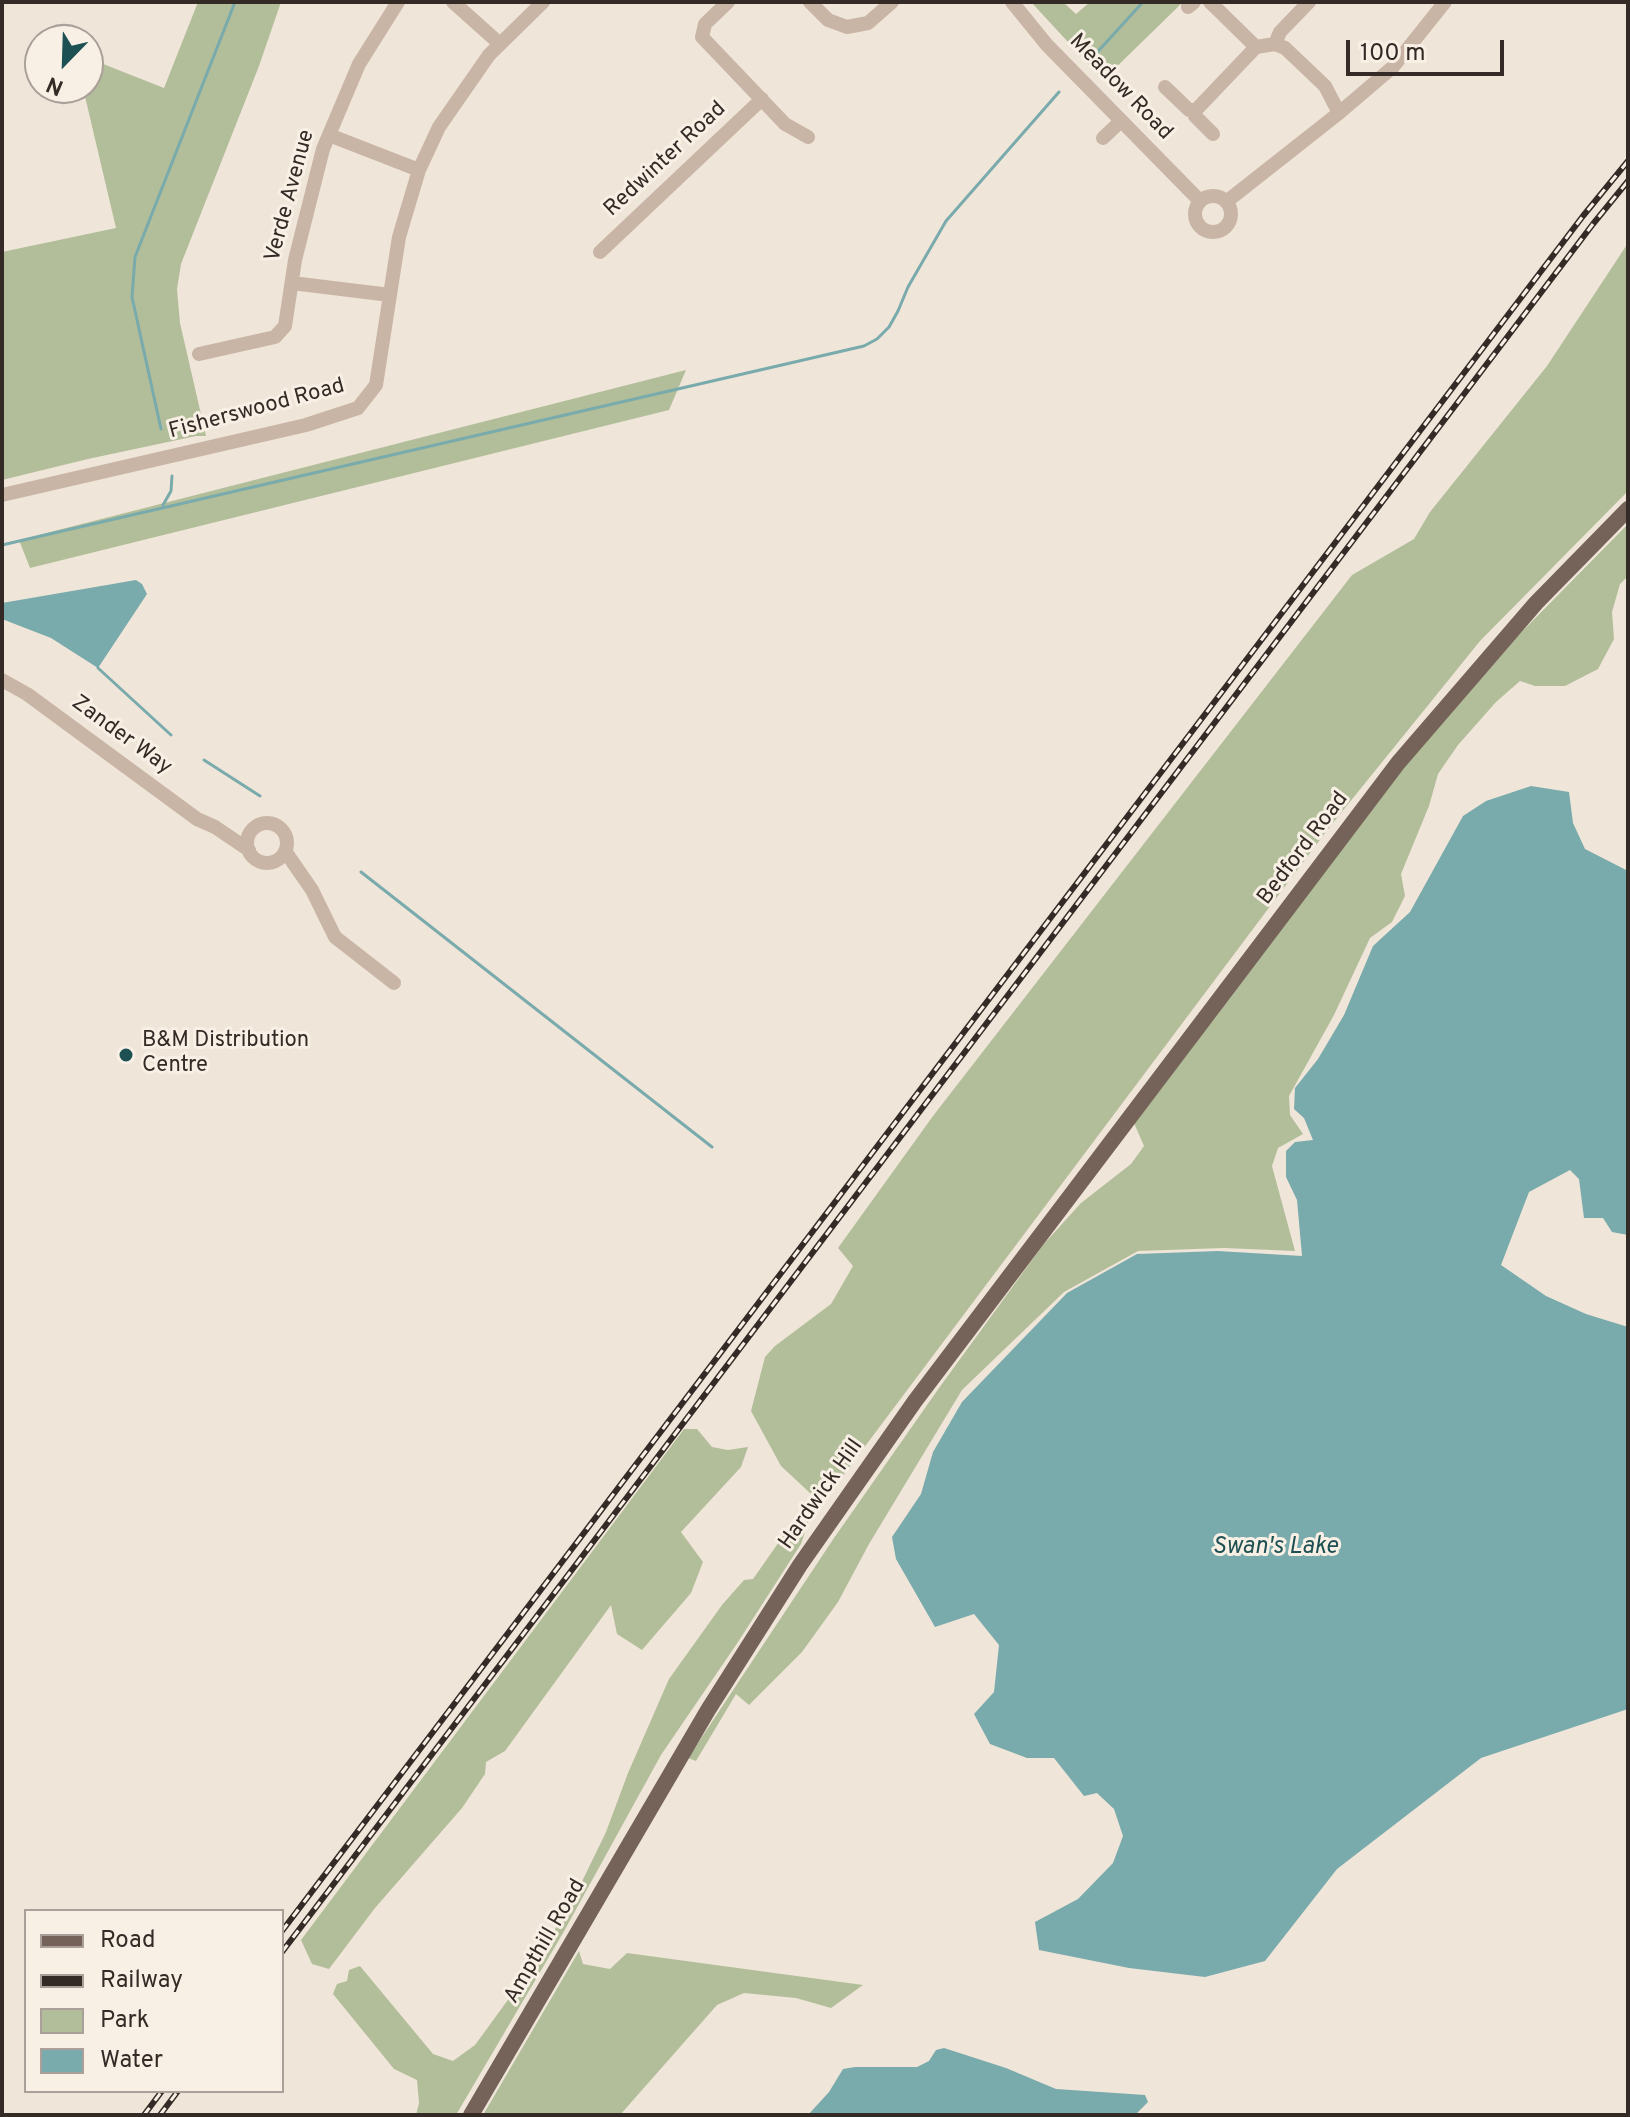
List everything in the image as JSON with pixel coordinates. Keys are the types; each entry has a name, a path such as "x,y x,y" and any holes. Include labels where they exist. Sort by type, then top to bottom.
{"main road":[{"name":"Bedford Road","path":"1039,1236 1408,751 1536,603 1628,509"},
{"name":"Hardwick Hill","path":"659,1791 733,1669 841,1505 1039,1236"},
{"name":"Ampthill Road","path":"471,2115 659,1791"}],"street":[{"name":"Verde Avenue","path":"199,354 275,337 285,326 317,166 359,64 398,2"},
{"path":"453,2 500,44"},
{"name":"Fisherswood Road","path":"2,495 306,425 358,408 376,385 399,237 419,170 439,127 489,55 543,2"},
{"path":"728,2 705,24 702,37 785,124 808,137"},
{"path":"810,2 828,20 847,27 868,23 892,2"},
{"name":"Meadow Road","path":"1012,2 1047,45 1200,201"},
{"path":"1210,2 1256,47"},
{"path":"1275,44 1280,32 1309,2"},
{"path":"1226,202 1393,67 1445,2"},
{"path":"1213,134 1195,116 1196,110 1256,47 1275,44 1285,48 1325,86 1339,113"},
{"path":"1165,87 1189,110 1196,110"},
{"name":"Redwinter Road","path":"600,252 762,99"},
{"path":"1103,138 1121,121"},
{"path":"329,135 419,170"},
{"path":"1211,196 1226,202 1230,210 1229,221 1222,229 1212,232 1196,221 1195,212 1200,201 1211,196"},
{"path":"292,283 390,295"},
{"name":"Zander Way","path":"2,680 27,694 197,819 249,850"},
{"path":"215,827 267,823 279,827 286,838 285,851 312,890 335,937 394,983"},
{"path":"254,826 247,844 257,860 270,862 304,878"},
{"path":"270,862 285,851"}],"green space":[{"path":"198,2 281,2 181,264 177,289 180,323 206,436 2,480 2,252 116,228 87,104 104,104 104,64 164,88"},
{"path":"1063,2 1076,14 1090,2 1183,2 1103,80 1032,3"},
{"path":"1628,243 1628,491 1480,641 1328,829 824,1501 810,1493 781,1466 751,1411 765,1357 831,1304 853,1266 838,1248 933,1116 1352,575 1414,539 1430,512 1547,366"},
{"path":"686,370 669,410 30,568 19,540"},
{"path":"1628,524 1628,576 1620,584 1612,612 1614,639 1598,669 1565,686 1535,686 1520,681 1496,702 1458,745 1438,774 1429,806 1401,874 1405,896 1392,922 1370,938 1334,1015 1289,1096 1290,1115 1303,1134 1278,1148 1272,1166 1295,1251 1224,1248 1138,1251 1064,1292 962,1390 869,1544 838,1602 802,1652 749,1705 736,1694 696,1761 688,1758 834,1538 939,1388 1043,1245 1081,1203 1131,1164 1144,1146 1134,1123 1395,778 1496,658"},
{"path":"684,1429 697,1429 712,1447 728,1450 748,1447 741,1467 681,1532 703,1562 691,1593 642,1650 617,1634 611,1605 505,1751 486,1762 485,1774 462,1808 375,1908 329,1969 312,1964 301,1940"},
{"path":"812,1511 801,1544 661,1755 563,1933 456,2115 416,2115 419,2103 417,2080 394,2069 333,1994 337,1984 347,1981 349,1970 360,1966 433,2054 453,2061 475,2045 529,1971 572,1902 606,1832 669,1679 722,1605 744,1580 753,1579 800,1512"},
{"path":"579,1951 583,1964 610,1969 627,1953 863,1985 831,2008 796,1998 744,1993 717,2005 620,2115 483,2115"}],"water":[{"path":"136,580 147,594 98,668 51,638 2,619 2,603"},
{"name":"Swan's Lake","path":"1531,786 1569,792 1573,823 1585,849 1628,871 1628,1235 1612,1232 1603,1218 1584,1218 1579,1179 1570,1170 1529,1192 1501,1265 1546,1296 1586,1314 1628,1327 1628,1709 1481,1758 1337,1869 1265,1961 1205,1977 1129,1968 1039,1950 1035,1922 1078,1899 1113,1863 1123,1836 1114,1809 1097,1793 1084,1796 1054,1758 1027,1758 990,1744 974,1714 994,1692 999,1645 974,1614 935,1627 896,1559 892,1537 921,1494 933,1452 962,1402 1067,1293 1137,1254 1218,1251 1302,1256 1297,1200 1286,1177 1286,1151 1295,1142 1313,1140 1304,1118 1294,1109 1295,1088 1318,1059 1344,1015 1373,946 1410,912 1463,816 1486,801"},
{"path":"944,2048 1006,2068 1056,2089 1145,2095 1148,2102 1135,2115 808,2115 829,2092 843,2069 917,2067 929,2061 936,2050"}],"waterway":[{"path":"161,429 132,297 135,257 235,2"},
{"path":"1091,59 1143,2"},
{"path":"2,545 864,346 889,327 946,221 1059,92"},
{"path":"163,505 171,491 172,476"},
{"path":"98,668 171,735"},
{"path":"204,760 260,796"},
{"path":"361,872 712,1147"}],"railway":[{"path":"284,1928 1583,216 1628,161"},
{"path":"284,1949 1628,181"},
{"path":"144,2115 160,2093"},
{"path":"160,2115 176,2093"}],"place":[{"name":"B&M Distribution Centre","path":"126,1055"}]}
